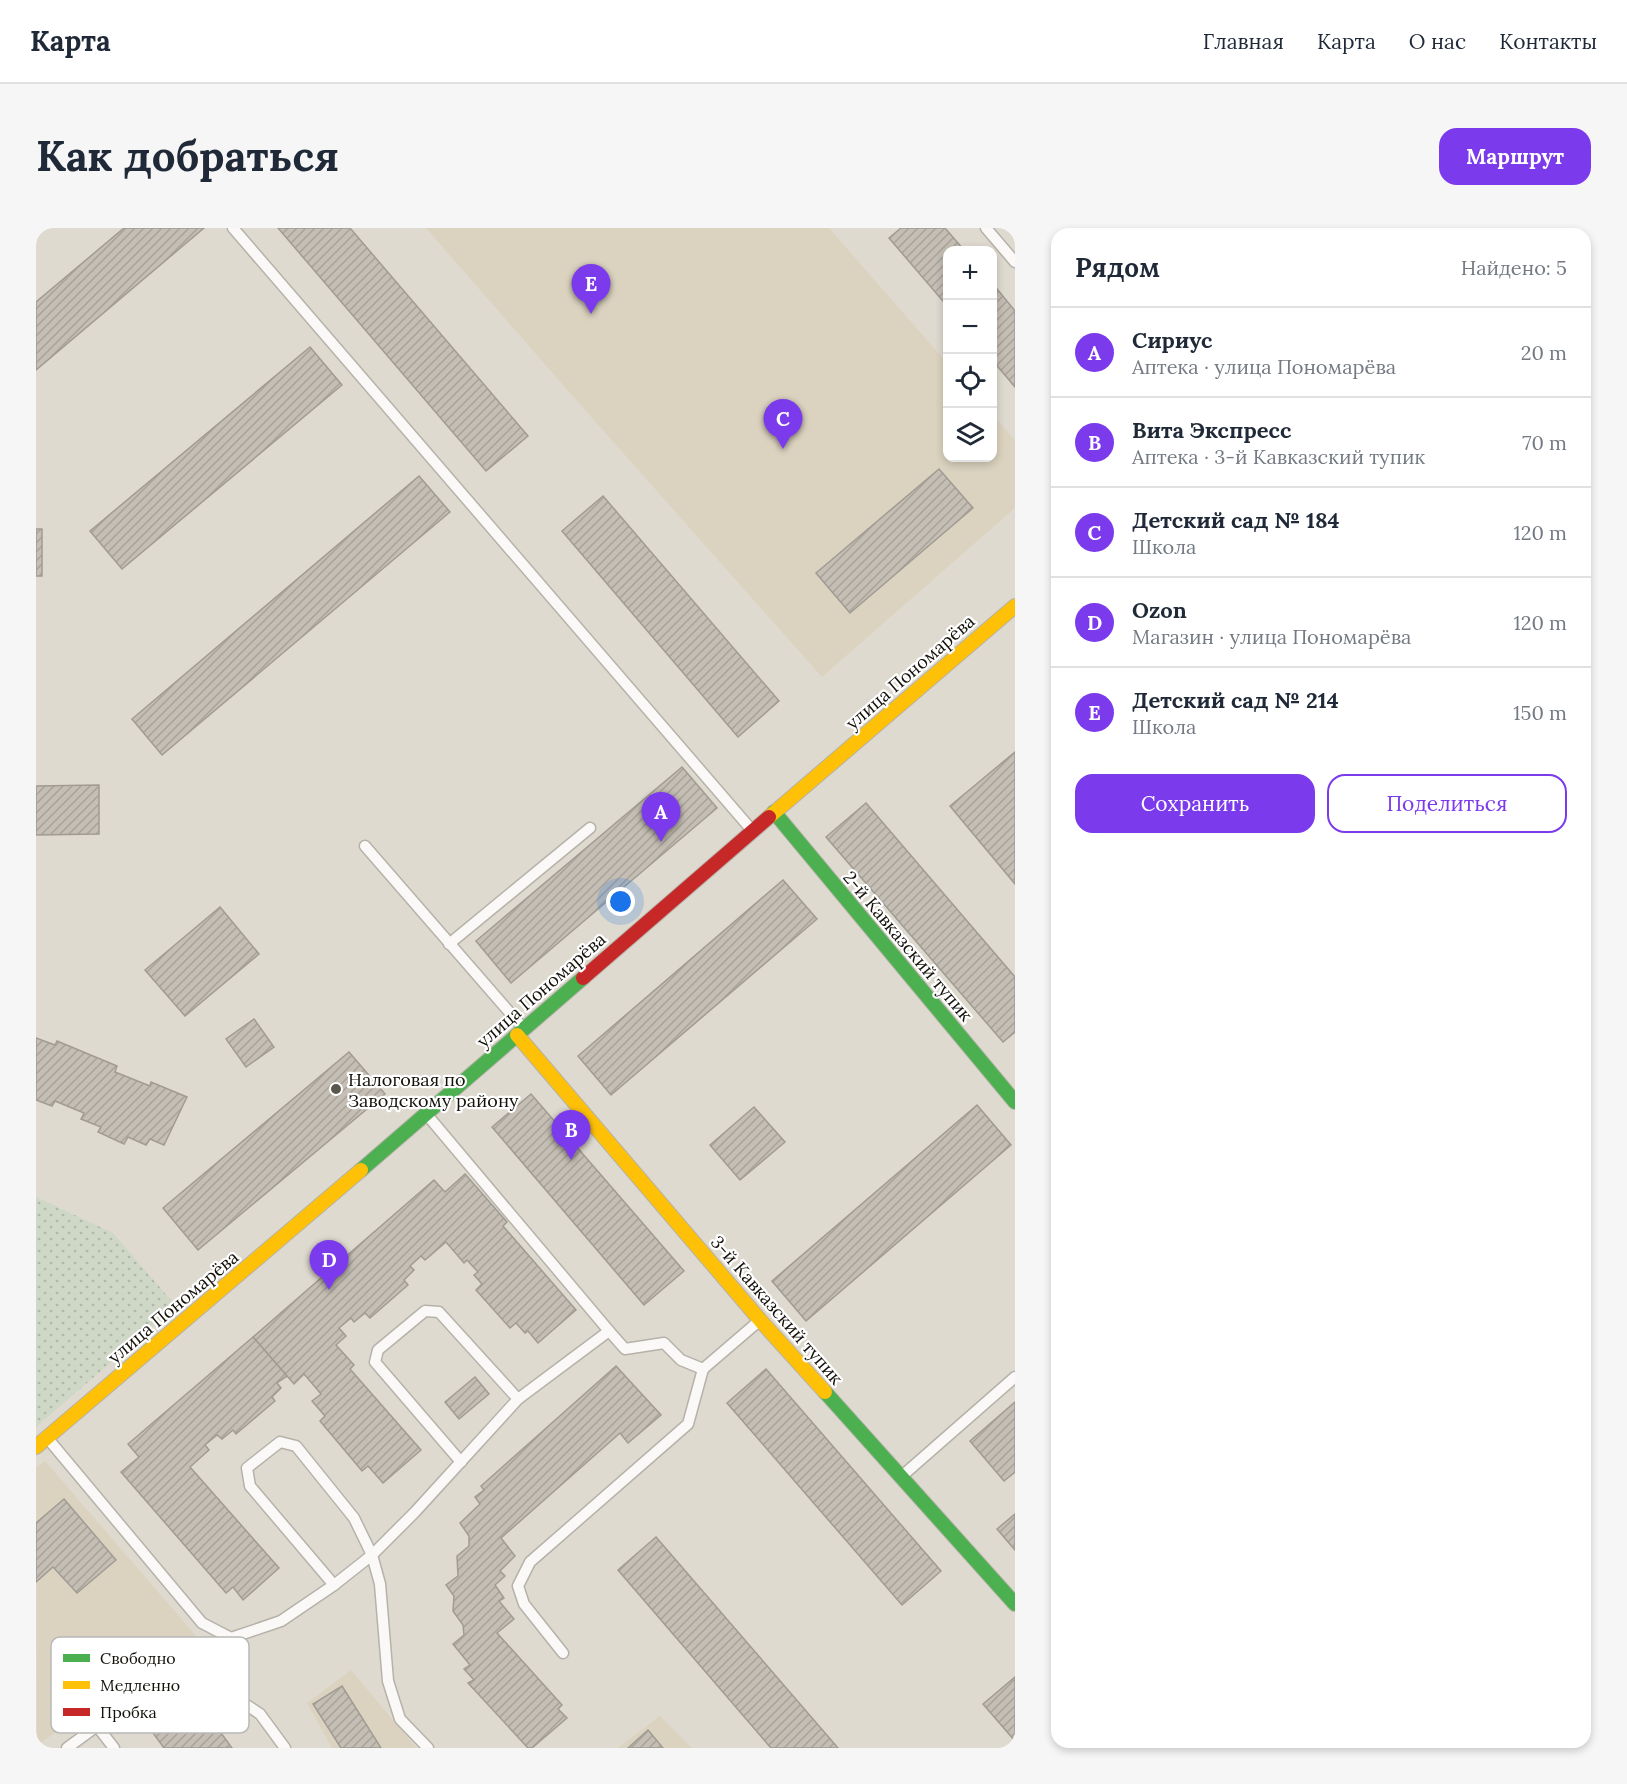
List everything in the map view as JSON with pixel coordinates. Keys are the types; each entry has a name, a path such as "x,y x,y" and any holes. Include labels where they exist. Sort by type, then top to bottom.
{"street":[{"name":"улица Пономарёва","path":"36,1447 426,1115 1015,606"},
{"name":"2-й Кавказский тупик","path":"774,812 1015,1102"},
{"name":"3-й Кавказский тупик","path":"520,1032 760,1320 1015,1604"}],"lane":[{"path":"233,228 752,831"},
{"path":"986,228 1015,262"},
{"path":"449,944 590,828"},
{"path":"365,846 520,1032"},
{"path":"426,1115 625,1349 664,1343 681,1360 703,1369"},
{"path":"460,1462 375,1362 378,1350 424,1311 439,1312 518,1399"},
{"path":"563,1653 524,1604 518,1586 530,1562 688,1424 703,1369 760,1320"},
{"path":"234,1637 281,1621 334,1585 372,1555 518,1399 609,1331"},
{"path":"901,1476 1015,1377"},
{"path":"47,1438 202,1623 229,1637"},
{"path":"334,1585 250,1486 247,1468 280,1442 296,1446 354,1518 372,1555 380,1584 388,1681 400,1719 428,1748"},
{"path":"249,1707 260,1714 285,1748"},
{"path":"67,1748 87,1733"},
{"path":"102,1733 114,1748"}],"shaded area":[{"path":"426,228 829,228 943,358 943,462 997,462 997,420 1015,440 1015,508 822,677"},
{"path":"45,1461 197,1637 51,1637 51,1733 55,1733 37,1745 36,1468"},
{"path":"351,1670 416,1748 332,1748 307,1703"},
{"path":"660,1716 692,1748 618,1748"}],"green space":[{"path":"36,1197 113,1233 176,1306 36,1427"}],"building":[{"path":"124,228 204,228 36,370 36,302"},
{"path":"278,228 350,228 528,436 486,471"},
{"path":"901,228 945,228 961,246 943,246 943,301 889,238"},
{"path":"997,289 1015,311 1015,387 997,366"},
{"path":"310,347 342,385 122,569 90,531"},
{"path":"939,469 973,508 850,613 816,573"},
{"path":"419,476 450,512 162,755 132,719"},
{"path":"603,496 779,701 738,737 562,531"},
{"path":"36,529 42,529 42,576 36,576"},
{"path":"1015,752 1015,884 950,806"},
{"path":"682,767 717,808 511,983 476,941"},
{"path":"99,785 99,834 36,835 36,786"},
{"path":"866,803 1015,977 1015,1032 1003,1042 826,837"},
{"path":"783,880 817,919 611,1095 578,1056"},
{"path":"220,907 259,954 185,1016 145,970"},
{"path":"254,1019 274,1047 246,1067 226,1039"},
{"path":"36,1038 55,1045 57,1041 117,1066 115,1072 150,1086 151,1082 187,1097 164,1145 150,1139 146,1145 128,1137 124,1144 98,1132 101,1127 81,1119 84,1113 55,1101 52,1106 36,1100"},
{"path":"349,1052 385,1094 198,1250 163,1208"},
{"path":"531,1094 684,1271 644,1305 492,1127"},
{"path":"977,1105 1011,1145 806,1321 772,1281"},
{"path":"754,1107 785,1142 740,1180 710,1145"},
{"path":"465,1174 507,1222 503,1226 576,1310 538,1343 528,1331 525,1333 516,1323 510,1328 476,1290 482,1284 474,1275 478,1272 467,1260 464,1263 446,1242 425,1260 421,1256 410,1266 414,1270 404,1280 408,1285 370,1318 365,1313 354,1322 351,1318 339,1328 346,1336 336,1345 354,1365 350,1369 421,1450 383,1483 368,1466 362,1471 320,1421 325,1416 312,1401 321,1394 304,1374 294,1384 253,1337 434,1180 445,1192"},
{"path":"253,1337 287,1376 277,1383 281,1388 272,1397 275,1401 236,1434 233,1430 222,1439 217,1435 205,1445 209,1450 190,1467 279,1568 243,1600 233,1587 226,1593 121,1472 139,1457 128,1444"},
{"path":"616,1366 661,1415 628,1443 620,1433 501,1538 515,1556 500,1571 505,1576 495,1585 504,1598 499,1601 514,1619 497,1633 562,1705 558,1709 567,1718 532,1748 528,1748 468,1683 474,1680 464,1669 470,1665 453,1644 464,1635 463,1625 453,1611 454,1596 446,1585 458,1576 457,1556 469,1546 469,1536 460,1523 480,1504 475,1497 484,1490 481,1486"},
{"path":"766,1369 941,1571 902,1605 727,1403"},
{"path":"475,1377 489,1394 459,1419 445,1402"},
{"path":"1015,1402 1015,1472 1004,1481 970,1441"},
{"path":"64,1499 116,1560 77,1593 53,1567 36,1582 36,1523"},
{"path":"1015,1514 1015,1550 997,1529"},
{"path":"656,1537 838,1748 771,1748 618,1570"},
{"path":"1015,1677 1015,1741 983,1704"},
{"path":"342,1686 381,1748 341,1748 313,1704"},
{"path":"648,1730 663,1748 628,1748"},
{"path":"153,1733 221,1733 232,1748 164,1748"}],"traffic: fast":[{"path":"774,812 1015,1102"},
{"path":"361,1170 583,978"},
{"path":"825,1392 1015,1604"}],"traffic: slow":[{"path":"769,817 1015,606"},
{"path":"517,1035 760,1320 825,1392"},
{"path":"36,1447 361,1170"}],"traffic: jam":[{"path":"583,978 769,817"}],"place":[{"name":"Детский сад № 214","path":"591,314"},
{"name":"Детский сад № 184","path":"783,449"},
{"name":"Сириус","path":"661,842"},
{"name":"Налоговая по Заводскому району","path":"336,1089"},
{"name":"Вита Экспресс","path":"571,1160"},
{"name":"Ozon","path":"329,1290"}]}
